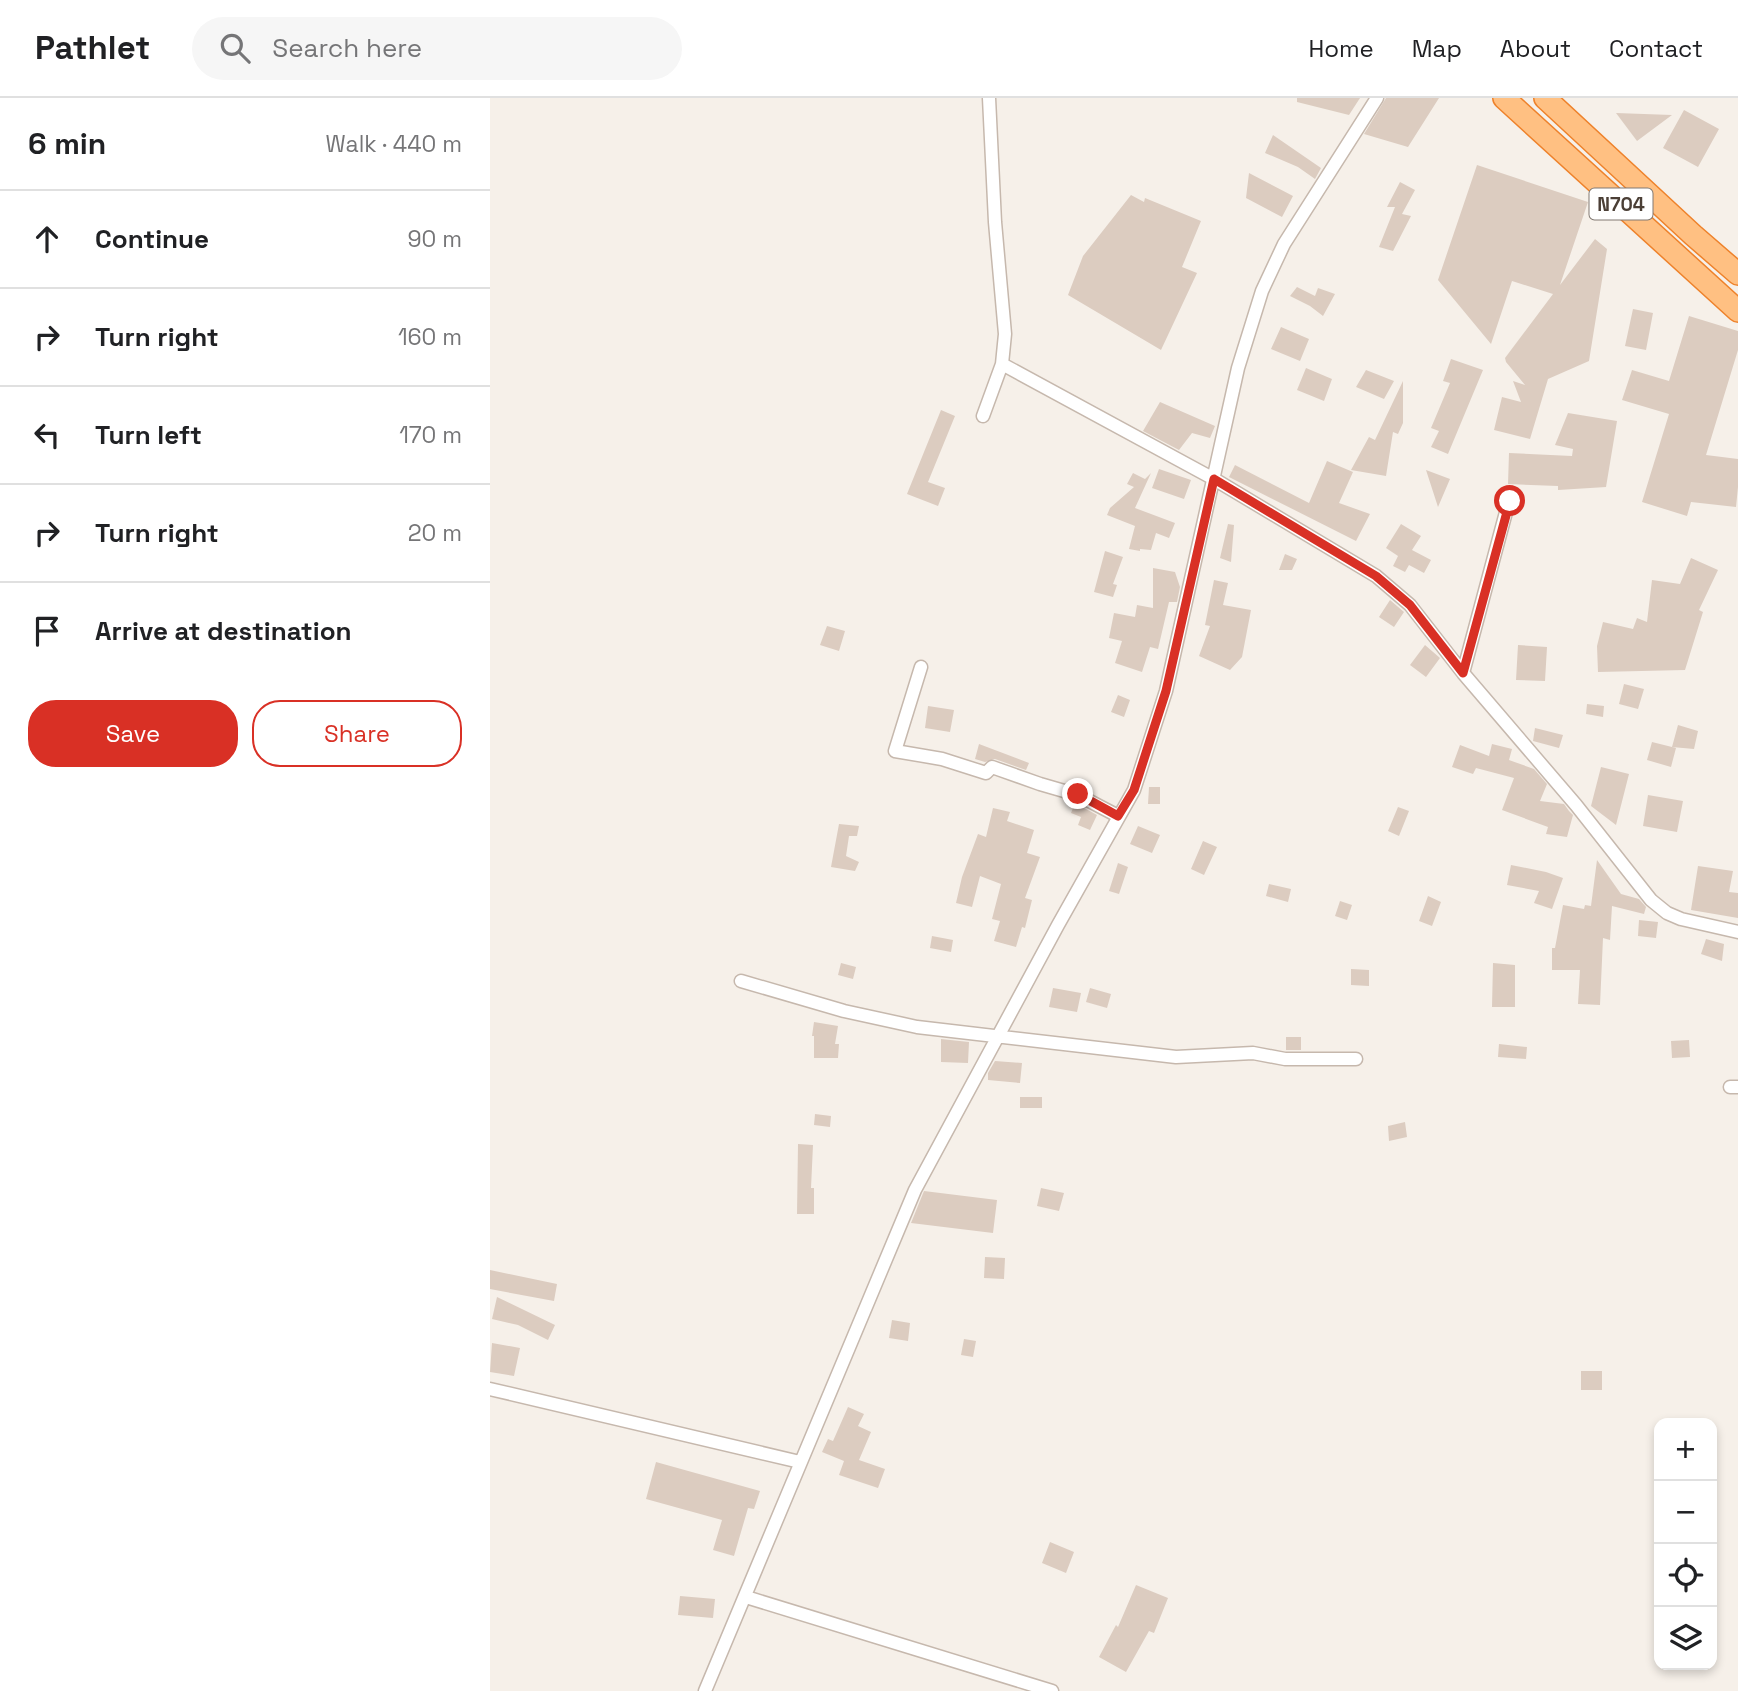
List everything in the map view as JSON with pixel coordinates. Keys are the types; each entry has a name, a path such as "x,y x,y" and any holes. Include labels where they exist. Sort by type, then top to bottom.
{"highway":[{"name":"N704","path":"1504,98 1738,311"},
{"name":"N704","path":"1545,98 1738,274"}],"street":[{"path":"983,416 1002,364 1005,334 995,222 989,98"},
{"path":"705,1691 915,1190 1134,790 1166,691 1238,368 1262,291 1284,244 1377,98"},
{"path":"1002,364 1214,479 1376,576 1410,605 1651,900 1667,913 1681,919 1738,932"},
{"path":"1463,673 1510,501"},
{"path":"921,667 895,751 942,759 986,773 992,767 1040,785 1078,794 1118,816"},
{"path":"741,981 844,1011 917,1027 1176,1057 1252,1053 1284,1059 1356,1059"},
{"path":"490,1390 800,1462"},
{"path":"746,1597 1052,1691"}],"building":[{"path":"1297,98 1360,98 1349,115 1297,102"},
{"path":"1386,98 1439,98 1408,147 1364,134"},
{"path":"1684,110 1719,129 1698,167 1663,148"},
{"path":"1616,113 1672,115 1637,141"},
{"path":"1273,135 1321,168 1315,179 1298,167 1265,153"},
{"path":"1477,165 1588,202 1560,285 1595,239 1607,249 1589,361 1548,379 1530,439 1494,430 1502,397 1521,402 1513,381 1525,385 1505,358 1553,294 1512,281 1491,344 1438,280"},
{"path":"1249,173 1293,196 1282,217 1246,198"},
{"path":"1400,182 1415,190 1402,214 1411,216 1393,251 1379,247 1395,207 1387,207"},
{"path":"1131,195 1201,221 1182,267 1197,273 1161,350 1068,295 1083,256"},
{"path":"1297,287 1315,296 1318,288 1335,294 1323,316 1290,296"},
{"path":"1633,309 1653,313 1646,350 1625,346"},
{"path":"1689,316 1738,331 1738,350 1706,455 1738,459 1738,487 1736,507 1691,502 1687,516 1642,502 1669,414 1622,400 1632,370 1669,381"},
{"path":"1281,327 1309,339 1300,361 1271,349"},
{"path":"1451,359 1483,370 1448,454 1431,447 1439,431 1431,428 1450,383 1443,381"},
{"path":"1306,368 1332,379 1324,401 1297,390"},
{"path":"1366,370 1394,381 1384,399 1356,387"},
{"path":"1403,381 1403,423 1398,434 1393,432 1386,476 1351,470 1369,437 1375,440"},
{"path":"1160,402 1215,426 1210,438 1192,433 1179,450 1143,431"},
{"path":"941,410 955,416 928,482 945,488 938,506 907,494"},
{"path":"1568,413 1617,421 1606,487 1558,490 1558,486 1508,484 1509,453 1572,456 1573,449 1555,445"},
{"path":"1327,461 1353,472 1339,503 1370,514 1356,541 1229,477 1235,465 1309,503"},
{"path":"1159,469 1191,480 1184,499 1152,488"},
{"path":"1426,470 1450,479 1438,507"},
{"path":"1133,473 1145,479 1151,473 1135,508 1175,523 1169,538 1156,533 1151,550 1129,549 1135,526 1107,515 1110,508 1134,487 1127,484"},
{"path":"1228,524 1234,525 1231,562 1220,558"},
{"path":"1401,524 1421,536 1412,550 1431,560 1424,573 1409,565 1405,572 1393,566 1398,556 1386,548"},
{"path":"1105,551 1123,557 1113,584 1117,585 1113,597 1094,592"},
{"path":"1285,554 1297,559 1292,570 1279,570"},
{"path":"1691,558 1718,570 1699,610 1703,612 1685,670 1598,672 1597,646 1603,622 1633,629 1637,618 1647,622 1652,580 1680,584"},
{"path":"1153,568 1175,572 1180,587 1177,602 1169,602 1158,649 1150,647 1142,672 1115,663 1122,641 1109,638 1114,613 1135,617 1137,605 1153,608"},
{"path":"1214,580 1228,583 1223,605 1251,610 1242,657 1230,670 1199,656 1210,626 1205,625"},
{"path":"1390,600 1404,612 1394,627 1379,617"},
{"path":"827,626 845,631 839,651 820,645"},
{"path":"1425,645 1440,658 1426,677 1410,665"},
{"path":"1518,645 1547,647 1545,681 1516,680"},
{"path":"1624,684 1644,689 1638,709 1619,704"},
{"path":"1118,695 1130,700 1124,717 1111,712"},
{"path":"1587,704 1604,706 1603,717 1586,714"},
{"path":"928,706 954,710 950,732 925,728"},
{"path":"1678,725 1698,731 1694,749 1672,747"},
{"path":"1535,728 1563,735 1559,748 1533,741"},
{"path":"1652,742 1676,748 1671,767 1647,760"},
{"path":"979,744 1029,763 1026,770 995,759 985,762 975,759"},
{"path":"1492,744 1512,749 1509,760 1534,769 1547,784 1540,801 1564,804 1573,815 1567,837 1546,834 1548,827 1502,810 1514,778 1476,768 1473,774 1452,767 1460,745 1489,756"},
{"path":"1601,767 1629,774 1616,825 1591,806"},
{"path":"1149,787 1160,787 1160,804 1148,804"},
{"path":"1648,795 1683,801 1677,832 1643,826"},
{"path":"1075,803 1097,815 1090,830 1078,825 1081,817 1071,813"},
{"path":"1398,807 1409,811 1399,836 1388,831"},
{"path":"993,808 1010,812 1007,821 1034,830 1027,853 1040,857 1025,898 1032,900 1025,928 1022,927 1016,947 994,941 1000,921 992,919 1001,884 980,876 972,907 956,903 962,877 978,834 986,837"},
{"path":"839,824 859,826 857,836 849,836 846,856 859,862 855,871 831,867"},
{"path":"1138,826 1160,835 1152,853 1130,844"},
{"path":"1203,841 1217,847 1204,875 1191,869"},
{"path":"1597,860 1621,894 1639,899 1646,907 1644,914 1612,906 1610,940 1603,938 1600,1005 1578,1004 1580,970 1552,970 1552,948 1555,948 1563,905 1584,909 1585,905 1591,906"},
{"path":"1118,863 1128,867 1119,894 1109,891"},
{"path":"1511,865 1563,878 1552,909 1534,903 1539,891 1507,885"},
{"path":"1698,866 1733,871 1729,892 1738,893 1738,918 1691,910"},
{"path":"1269,884 1291,889 1288,902 1266,896"},
{"path":"1428,896 1441,902 1432,926 1419,921"},
{"path":"1340,901 1352,905 1347,920 1335,916"},
{"path":"1639,920 1658,922 1656,938 1638,936"},
{"path":"932,936 953,940 951,952 930,948"},
{"path":"1706,939 1724,944 1722,961 1701,954"},
{"path":"841,963 856,967 853,979 838,975"},
{"path":"1493,963 1515,965 1515,1007 1492,1007"},
{"path":"1351,969 1369,970 1369,986 1351,985"},
{"path":"1053,988 1081,993 1077,1012 1049,1007"},
{"path":"1090,988 1111,994 1107,1008 1086,1002"},
{"path":"814,1022 838,1026 835,1044 839,1044 838,1058 814,1058"},
{"path":"1286,1037 1301,1037 1301,1050 1286,1050"},
{"path":"941,1039 969,1042 968,1063 941,1062"},
{"path":"1689,1040 1690,1057 1672,1058 1671,1041"},
{"path":"1499,1044 1527,1047 1526,1059 1498,1057"},
{"path":"995,1061 1022,1063 1020,1083 988,1080 988,1073"},
{"path":"1020,1097 1042,1097 1042,1108 1020,1108"},
{"path":"815,1114 831,1116 830,1127 814,1125"},
{"path":"1405,1122 1407,1137 1389,1141 1388,1126"},
{"path":"798,1144 813,1145 811,1188 814,1188 814,1214 797,1214"},
{"path":"1041,1188 1064,1193 1059,1211 1037,1206"},
{"path":"924,1191 997,1200 993,1233 911,1223"},
{"path":"985,1257 1005,1258 1004,1279 984,1278"},
{"path":"490,1270 557,1284 554,1301 490,1289"},
{"path":"497,1297 555,1325 548,1340 518,1325 492,1319"},
{"path":"892,1320 910,1323 908,1341 889,1338"},
{"path":"964,1339 976,1341 973,1357 961,1355"},
{"path":"492,1343 520,1348 514,1376 490,1372"},
{"path":"1581,1371 1602,1371 1602,1390 1581,1390"},
{"path":"848,1407 864,1414 858,1426 871,1432 859,1460 885,1469 878,1488 839,1475 844,1461 822,1452 828,1439 833,1441"},
{"path":"656,1462 760,1491 754,1509 748,1508 734,1556 713,1550 722,1520 646,1499"},
{"path":"1050,1542 1074,1552 1066,1573 1042,1563"},
{"path":"1136,1585 1168,1598 1154,1633 1149,1631 1126,1672 1099,1657 1116,1625 1118,1627"},
{"path":"680,1596 715,1599 713,1618 678,1615"}],"route":[{"path":"1078,794 1118,816 1134,790 1166,691 1214,479 1376,576 1410,605 1463,673 1510,501"}]}
